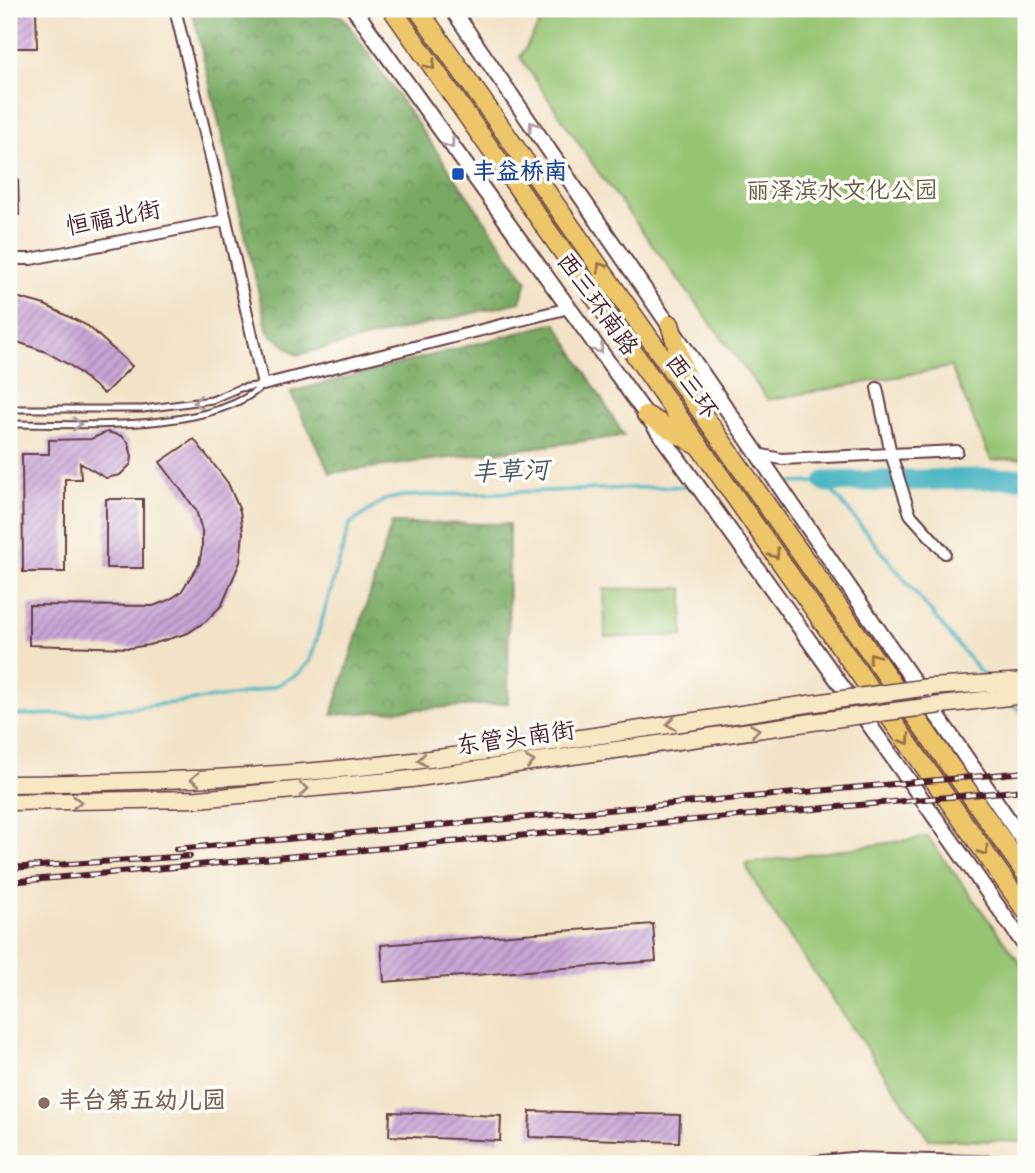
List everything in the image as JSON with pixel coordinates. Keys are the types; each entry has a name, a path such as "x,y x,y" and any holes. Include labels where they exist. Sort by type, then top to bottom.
{"highway":[{"name":"西三环","path":"392,9 1026,911"},
{"name":"西三环","path":"418,9 1026,874"},
{"path":"670,324 692,397"},
{"path":"646,415 701,447"}],"main road":[{"name":"东管头南街","path":"9,784 131,782 288,774 422,760 929,687 1026,681"},
{"name":"东管头南街","path":"9,802 198,799 411,779 1022,695"}],"street":[{"path":"175,9 263,385 569,308"},
{"name":"西三环南路","path":"354,9 710,500 1026,947"},
{"name":"西三环南路","path":"453,9 1026,845"},
{"name":"恒福北街","path":"9,259 32,259 226,220"},
{"path":"877,388 891,454 910,514 945,553"},
{"path":"758,454 781,459 957,452"},
{"path":"811,1164 864,1160 1012,1164"}],"lane":[{"path":"9,409 143,409 212,400 240,388 263,385"},
{"path":"9,424 145,424 219,410 252,396 263,385"}],"green space":[{"path":"192,9 318,9 343,17 527,281 520,302 297,355 268,332"},
{"name":"丽泽滨水文化公园","path":"542,9 1026,9 1026,458 991,460 951,367 768,400 596,169 520,57 539,25"},
{"path":"556,323 624,436 330,473 290,392"},
{"path":"392,523 509,524 508,703 332,715"},
{"path":"683,588 683,636 605,637 604,589"},
{"path":"928,837 1026,971 1026,1142 929,1139 767,904 745,864"}],"building":[{"path":"9,9 36,9 37,48 9,48"},
{"path":"9,179 18,179 19,215 9,215"},
{"path":"9,295 45,305 88,326 132,366 104,394 71,366 46,352 9,339"},
{"path":"107,432 122,436 128,442 131,464 120,475 106,478 80,463 81,479 65,479 65,572 23,572 22,454 49,454 49,440 91,439"},
{"path":"194,439 228,483 240,511 243,533 240,562 222,605 206,621 188,633 149,645 130,648 29,645 29,605 153,606 181,592 199,564 202,531 196,510 160,462"},
{"path":"106,499 143,499 143,568 106,568"},
{"path":"653,924 656,961 384,982 381,945"},
{"path":"530,1111 680,1115 679,1142 529,1137"},
{"path":"390,1112 501,1116 500,1141 389,1136"}],"waterway":[{"path":"825,482 1026,478"},
{"name":"丰草河","path":"781,483 825,482 985,678"},
{"name":"丰草河","path":"9,715 79,714 239,695 275,686 298,674 310,661 350,524 384,500 403,496 693,486"},
{"name":"丰草河","path":"1010,703 1026,714"}],"railway":[{"path":"176,849 1026,772"},
{"path":"9,882 1026,790"},
{"path":"9,868 190,856"}],"place":[{"name":"丰益桥南","path":"458,174"},
{"name":"丰台第五幼儿园","path":"44,1103"}]}
